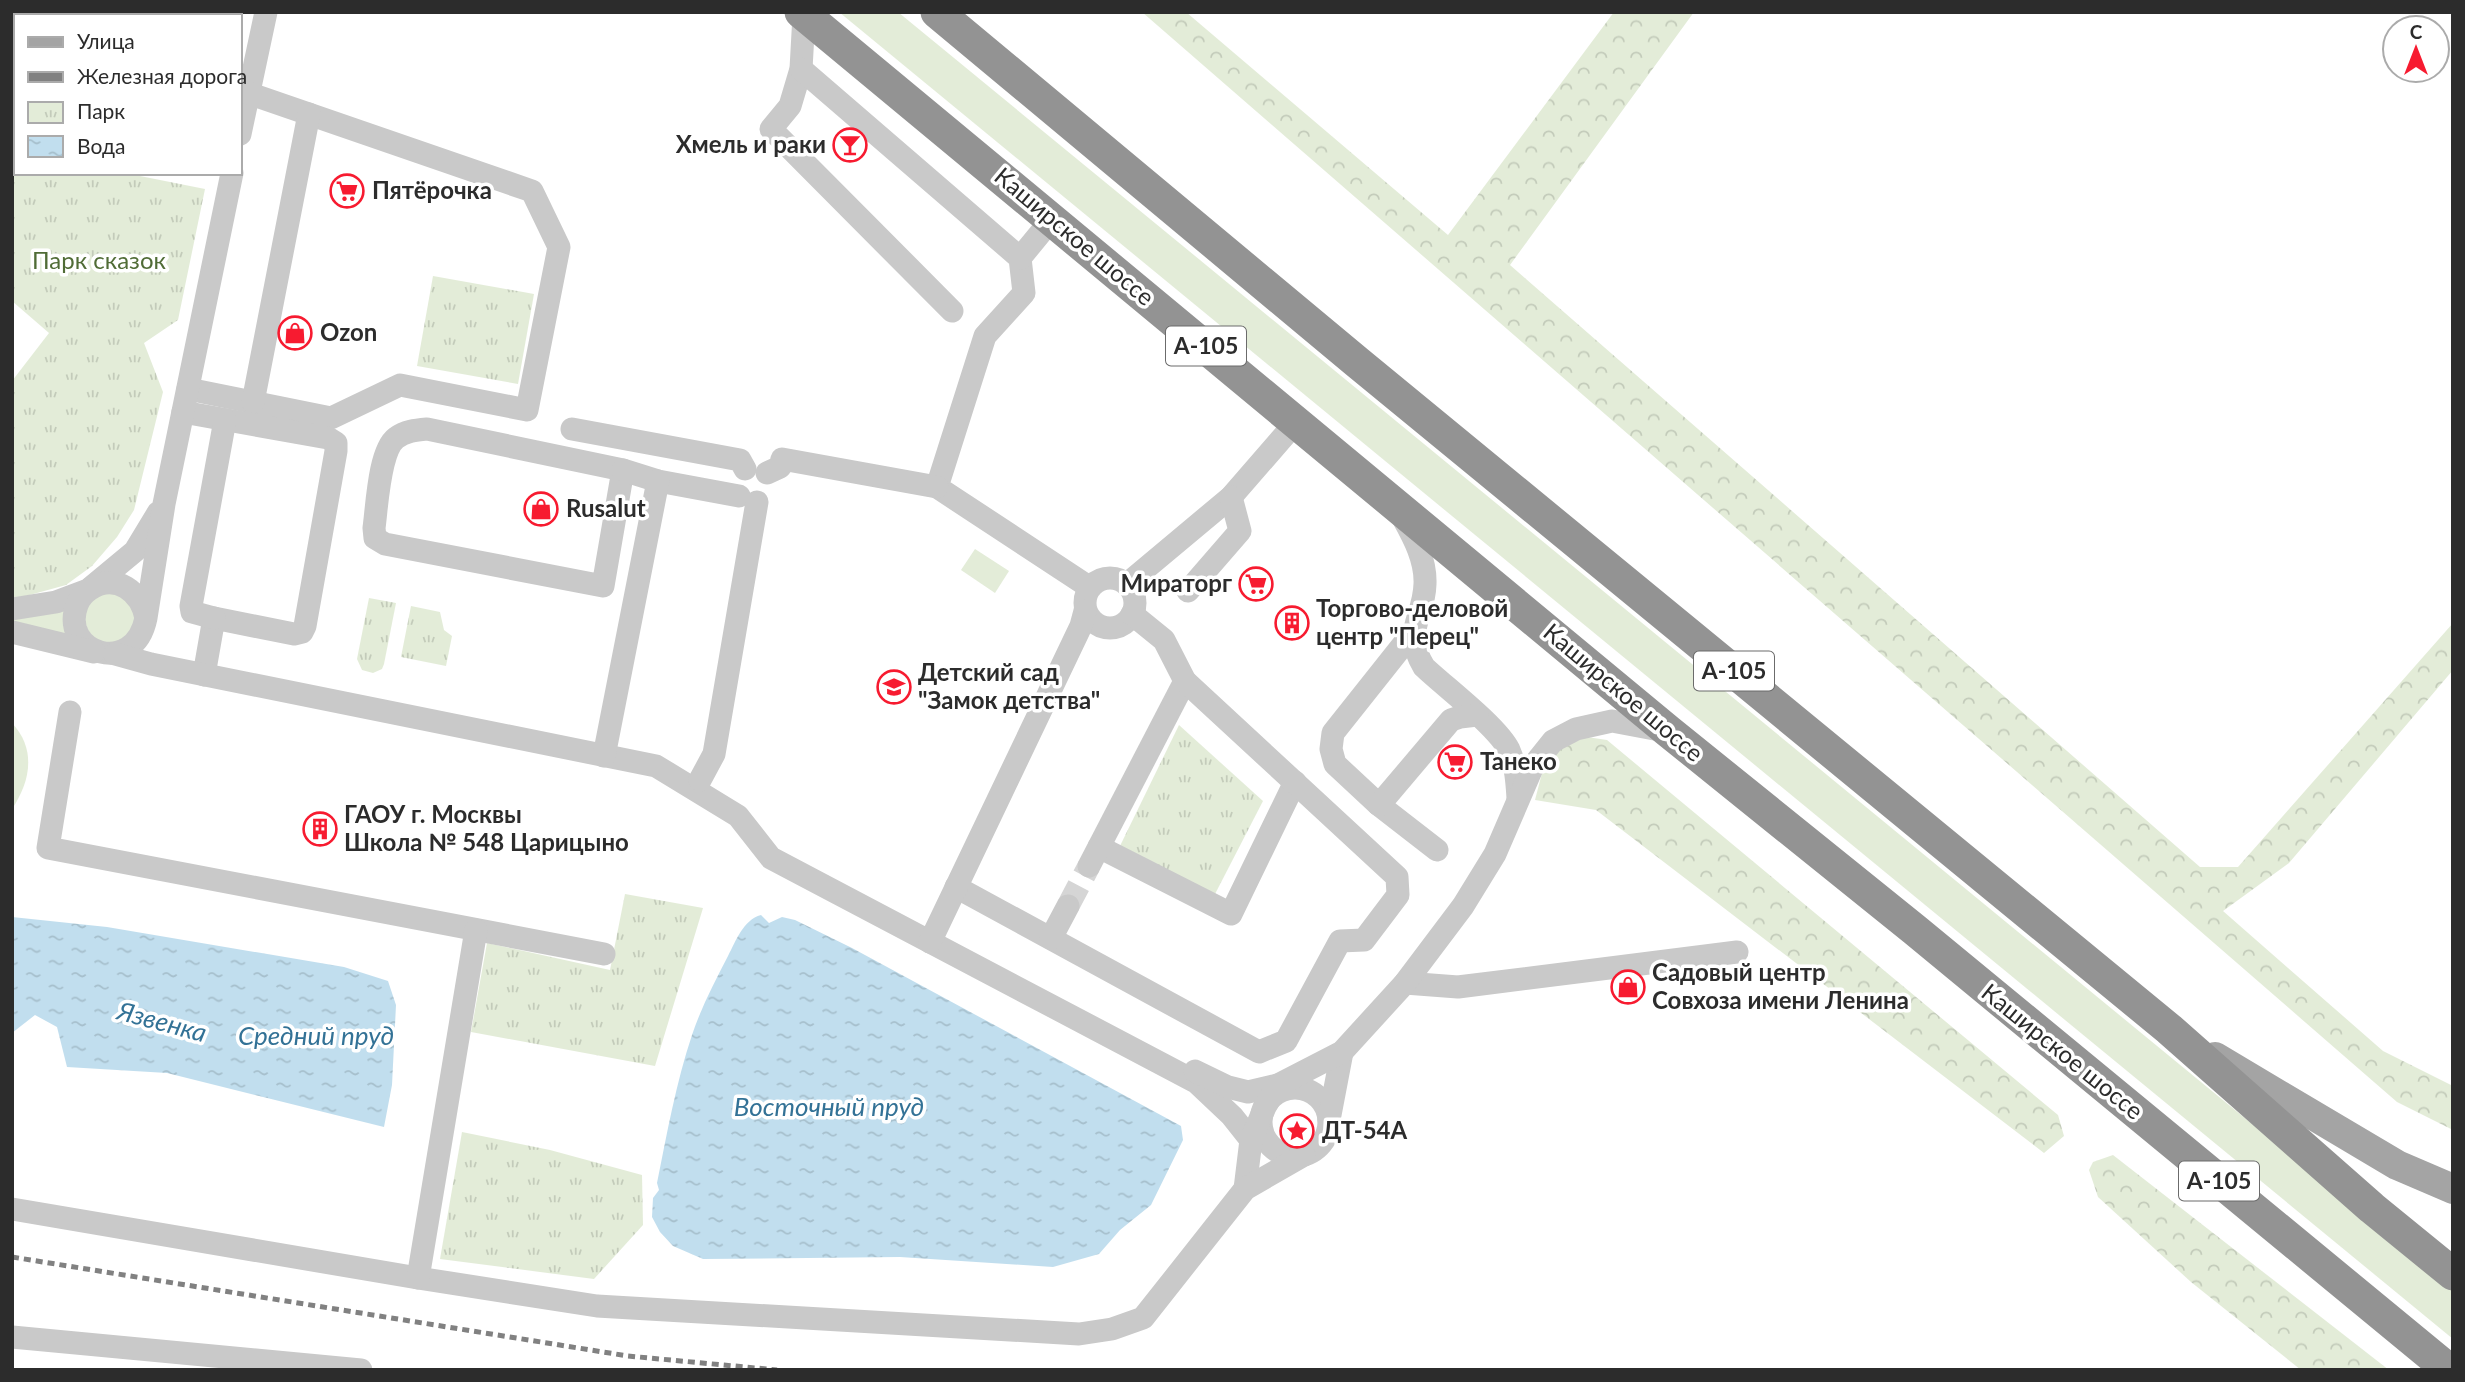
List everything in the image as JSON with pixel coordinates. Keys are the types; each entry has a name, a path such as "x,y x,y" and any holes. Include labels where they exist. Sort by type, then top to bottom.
{"highway":[{"name":"Каширское шоссе","path":"802,13 1668,731 2449,1370"},
{"name":"А-105","path":"946,17 1348,354 2169,1029 2372,1208 2453,1274"}],"main road":[{"path":"2169,1029 2397,1165 2453,1189"}],"street":[{"path":"188,389 331,418 400,385 527,411 559,247 532,191 309,114 244,102 266,12"},
{"path":"802,13 801,69 790,106 771,129 952,311"},
{"path":"801,69 1020,258 1024,293 985,336 985,354 937,487"},
{"path":"253,402 309,114"},
{"path":"164,504 135,551 79,600 74,612 74,625 79,637 88,647 107,653 129,649 143,631 164,504 232,175"},
{"path":"1020,258 1052,219"},
{"path":"183,412 328,439 335,443 337,451 302,632 294,634 192,612 225,420"},
{"path":"1126,583 1231,498 1297,421"},
{"path":"636,592 385,544 375,538 374,528 386,449 396,438 411,430 427,429 748,499 768,495 778,457"},
{"path":"572,429 740,460 745,469"},
{"path":"603,586 623,439"},
{"path":"700,780 714,754 748,499 735,482 745,469 761,468 778,457 937,487 1089,587"},
{"path":"606,749 658,481"},
{"path":"1188,591 1240,531 1231,498"},
{"path":"1396,503 1419,549 1425,584 1413,642 1424,667 1501,736 1510,752 1516,775 1518,801"},
{"path":"1103,578 1119,579 1126,583 1135,598 1132,614 1127,621 1112,628 1096,624 1086,611 1084,603 1089,587 1103,578"},
{"path":"12,609 56,602 101,583 113,583 126,586 136,594 146,618"},
{"path":"932,937 1086,611"},
{"path":"956,887 1259,1052 1286,1041 1340,942 1364,940 1398,895 1397,877 1185,681 1164,640 1132,614"},
{"path":"205,670 214,618"},
{"path":"1414,631 1333,733 1331,749 1335,764 1379,805 1437,850"},
{"path":"12,632 151,664 205,670"},
{"path":"136,642 142,652 205,670 606,749 661,756 746,808 780,849 932,937 1196,1082 1225,1108 1251,1140"},
{"path":"1185,681 1094,856 1231,914 1295,782"},
{"path":"70,712 48,848 604,954"},
{"path":"1379,805 1451,720 1477,715"},
{"path":"606,749 656,766 738,816 771,858 1205,1077 1248,1092 1278,1085 1342,1052 1405,983 1463,906 1494,854 1533,766 1553,741 1576,729 1612,721 1668,731"},
{"path":"1501,736 1518,742 1553,741"},
{"path":"1051,939 1068,906"},
{"path":"418,1278 476,930"},
{"path":"1405,983 1458,987 1737,952"},
{"path":"12,1209 597,1306 1079,1334 1112,1329 1143,1318 1245,1189 1315,1150 1323,1142 1328,1132 1342,1052"},
{"path":"1245,1189 1251,1140 1278,1085"},
{"path":"1304,1155 1282,1154 1272,1148 1262,1129 1261,1117 1265,1107 1280,1091 1302,1089 1321,1100 1329,1120"},
{"path":"12,1337 361,1370"}],"green space":[{"path":"839,12 898,12 2453,1289 2453,1339"},
{"path":"1142,12 1186,12 1448,235 1614,12 1694,12 1510,265 2200,867 2238,867 2453,623 2453,670 2289,863 2223,911 2383,1051 2453,1086 2453,1130 2397,1102"},
{"name":"Парк сказок","path":"14,174 135,175 205,189 178,320 144,343 163,392 134,510 117,537 92,566 66,585 12,598 12,381 49,333 12,301"},
{"path":"433,276 534,294 518,384 417,366"},
{"path":"975,549 1009,571 995,593 961,570"},
{"path":"110,593 128,600 135,618 128,636 110,643 92,636 85,618 92,600"},
{"path":"369,598 396,603 384,664 382,669 373,673 362,670 357,659"},
{"path":"72,604 74,642 12,626 12,615"},
{"path":"411,606 440,612 444,630 452,636 446,666 401,657"},
{"path":"12,723 25,744 28,766 23,788 12,809"},
{"path":"1179,725 1263,801 1214,896 1120,846"},
{"path":"1587,737 1607,740 2058,1115 2064,1136 2044,1153 1596,810 1535,800 1542,773 1564,744"},
{"path":"625,894 703,908 655,1066 471,1032 487,943 610,970"},
{"path":"1296,1114 1308,1119 1313,1131 1308,1143 1296,1148 1284,1143 1279,1131 1284,1119"},
{"path":"462,1132 550,1150 642,1175 643,1225 594,1279 440,1259"},
{"path":"2113,1155 2389,1370 2301,1370 2191,1282 2098,1197 2089,1170 2093,1162"}],"water":[{"name":"Восточный пруд","path":"761,915 769,923 782,917 795,920 852,948 1181,1126 1183,1140 1151,1205 1120,1230 1099,1254 1053,1267 900,1257 703,1259 673,1246 660,1232 652,1217 653,1198 659,1190 657,1183 681,1071 700,1015 734,944 749,921"},
{"name":"Средний пруд","path":"12,917 107,927 344,967 388,981 396,1005 392,1085 384,1127 167,1073 67,1067 57,1027 35,1015 12,1033"}],"tunnel":[{"path":"1068,906 1089,866"}],"railway":[{"path":"12,1257 628,1356 777,1370"}],"place":[{"name":"Хмель и раки","path":"850,145"},
{"name":"Пятёрочка","path":"347,191"},
{"name":"Ozon","path":"295,333"},
{"name":"Rusalut","path":"541,509"},
{"name":"Мираторг","path":"1256,584"},
{"name":"Торгово-деловой центр \"Перец\"","path":"1292,623"},
{"name":"Детский сад \"Замок детства\"","path":"894,687"},
{"name":"Танеко","path":"1455,762"},
{"name":"ГАОУ г. Москвы Школа № 548 Царицыно","path":"320,829"},
{"name":"Садовый центр Совхоза имени Ленина","path":"1628,987"},
{"name":"ДТ-54А","path":"1297,1131"}],"water label":[{"name":"Язвенка","path":"162,1022"}]}
